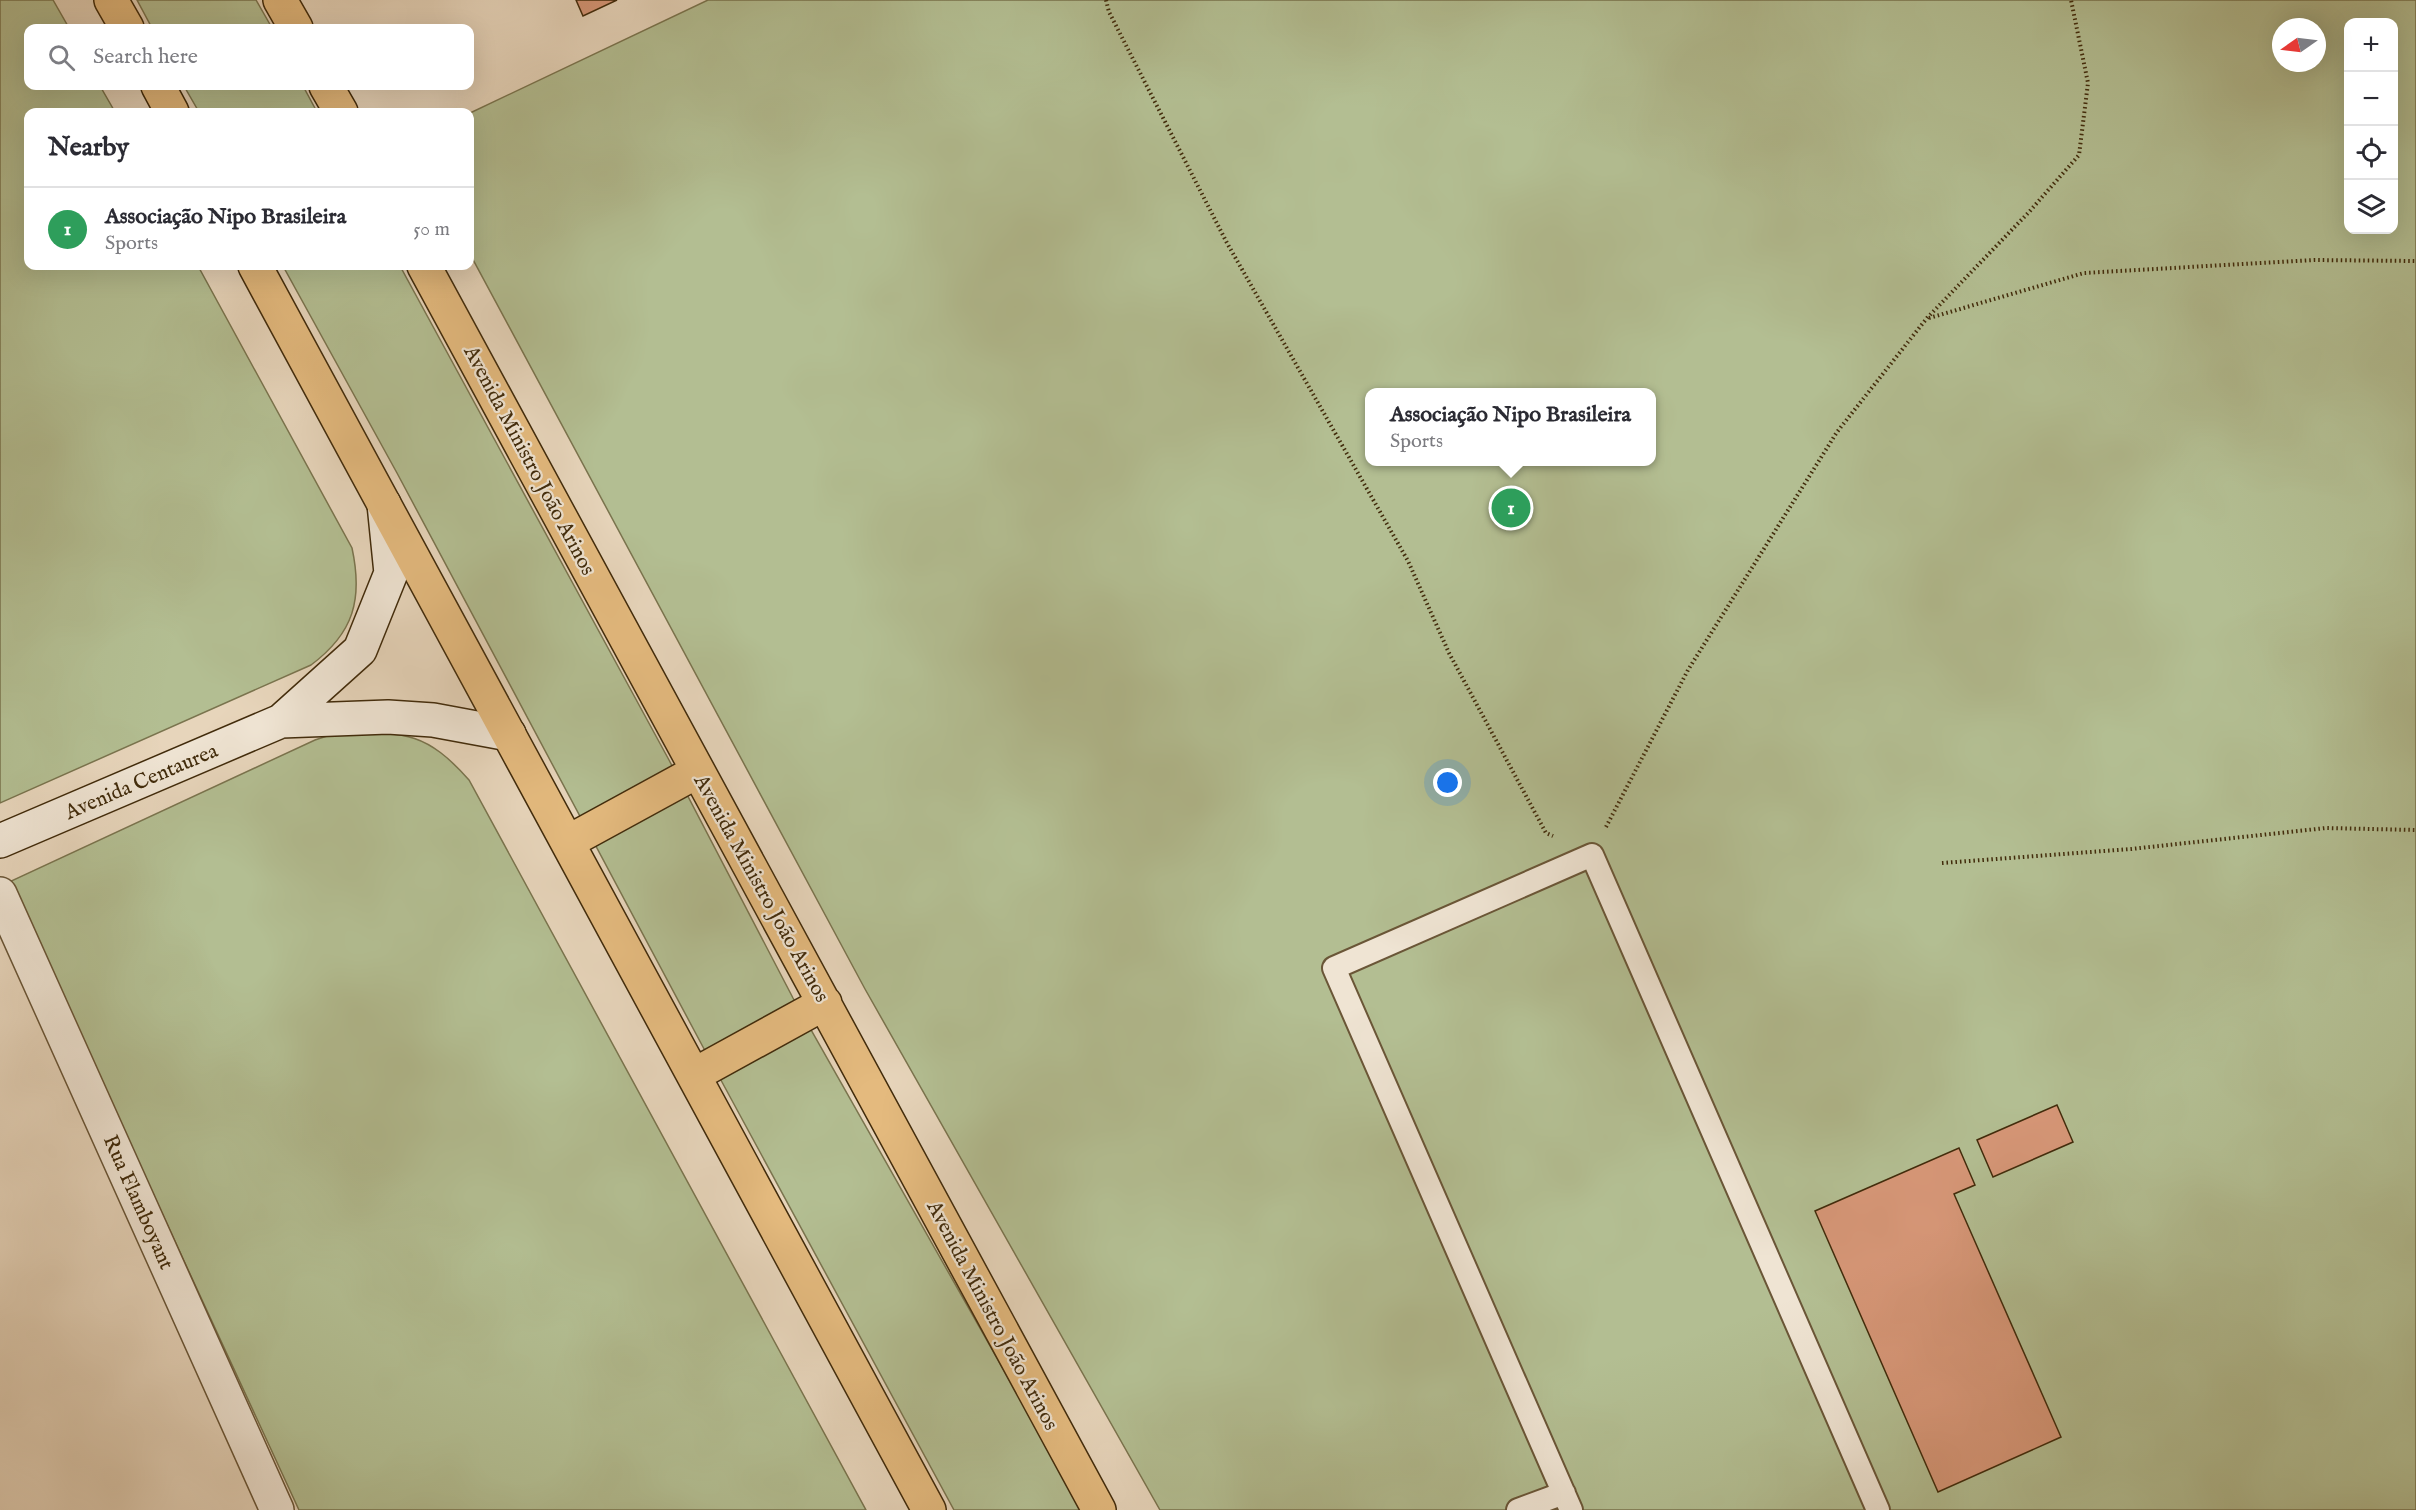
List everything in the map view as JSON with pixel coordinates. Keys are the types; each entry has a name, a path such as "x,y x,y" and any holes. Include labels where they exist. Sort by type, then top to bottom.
{"main road":[{"path":"111,0 125,24"},
{"path":"280,0 294,24"},
{"path":"160,90 170,108"},
{"path":"329,90 339,108"},
{"path":"257,270 929,1510"},
{"name":"Avenida Ministro João Arinos","path":"426,270 1099,1510"},
{"path":"568,842 698,771"},
{"path":"694,1075 825,1004"}],"street":[{"path":"281,722 360,650 391,573 384,504"},
{"path":"281,722 387,717 433,720 509,734"},
{"name":"Avenida Centaurea","path":"0,841 281,722"},
{"name":"Rua Flamboyant","path":"0,894 277,1510"}],"lane":[{"path":"1518,1510 1567,1502 1334,968 1592,855 1878,1510"}],"path":[{"path":"1106,0 1109,12 1227,243 1408,561 1449,653 1546,832 1592,855 1688,670 1838,432 1927,318 2029,212 2079,155 2088,83 2071,0"},
{"path":"1927,318 2084,273 2314,260 2416,261"},
{"path":"1941,863 2131,849 2326,828 2416,830"}],"green space":[{"path":"0,0 53,0 67,24 24,24 24,90 102,90 113,108 24,108 24,270 200,270 352,548 356,583 355,599 346,627 326,653 311,665 0,803"},
{"path":"137,0 256,0 270,24 150,24"},
{"path":"708,0 2416,0 2416,1510 1160,1510 865,989 474,261 474,111"},
{"path":"186,90 305,90 315,108 197,108"},
{"path":"285,270 402,270 669,760 793,998 1083,1510 954,1510 703,1047 397,473"},
{"path":"336,733 378,733 410,737 438,751 469,780 866,1510 299,1510 9,882 315,740"}],"building":[{"path":"576,0 617,0 583,16"},
{"path":"2057,1105 2073,1142 1993,1177 1977,1140"},
{"path":"1959,1148 1975,1185 1954,1194 2061,1437 1938,1492 1815,1211"}],"place":[{"name":"Associação Nipo Brasileira","path":"1511,508"}]}
